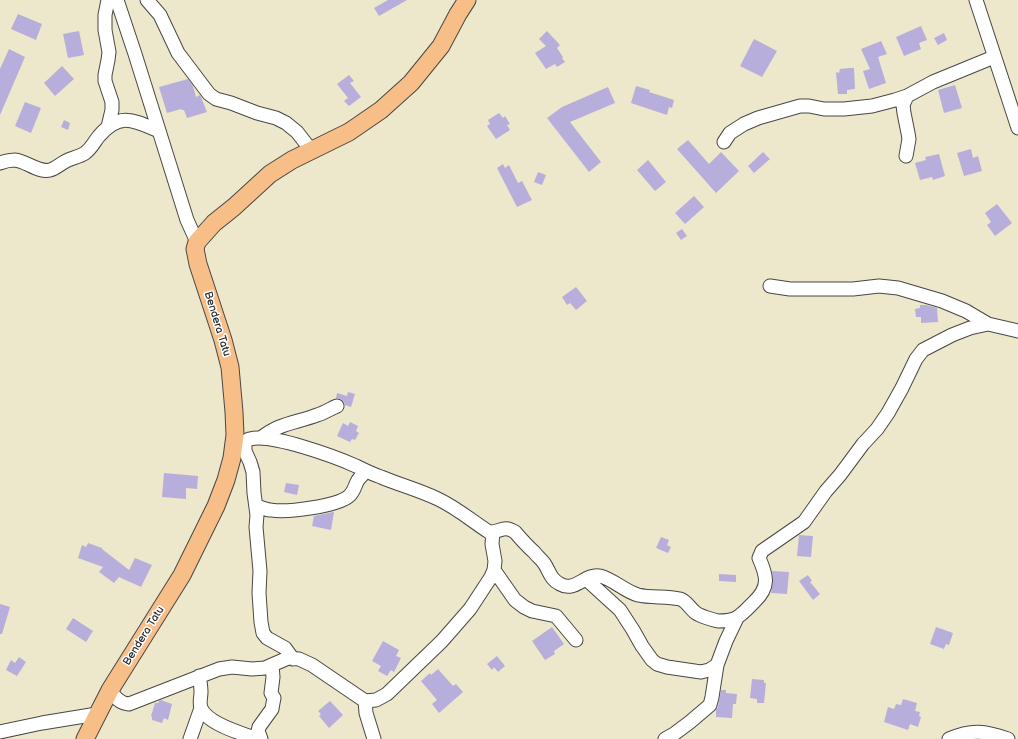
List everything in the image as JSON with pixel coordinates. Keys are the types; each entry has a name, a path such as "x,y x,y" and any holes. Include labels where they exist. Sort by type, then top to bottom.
{"main road":[{"path":"197,242 214,223 270,174 292,160 349,132 381,110 411,83 441,46 467,0"},
{"name":"Bendera Tatu","path":"85,739 110,690 182,575 216,506 226,480 232,458 235,435 230,367 223,340 198,264 195,248 197,242"}],"street":[{"path":"108,0 105,15 105,30 109,52 105,81 112,102 112,110 108,127"},
{"path":"117,0 187,220 197,242"},
{"path":"147,0 160,15 178,54 209,94 216,99 276,118 286,123 297,132 311,150"},
{"path":"979,1 994,57 1018,128"},
{"path":"724,142 730,133 744,124 758,118 800,106 824,109 844,109 872,106 907,96 933,82 994,57"},
{"path":"906,156 909,139 904,105 907,96"},
{"path":"0,163 8,160 15,160 49,171 66,161 85,153 108,127 122,120 140,122 159,130"},
{"path":"770,286 790,289 852,289 879,286 898,288 942,301 966,311 988,324 1018,331"},
{"path":"665,739 674,734 710,705 717,665 726,641 737,618 759,597 765,588 766,577 759,558 762,551 804,522 826,491 863,444 877,429 902,388 916,359 923,350 952,335 970,328 988,324"},
{"path":"261,438 268,432 279,427 316,416 337,406"},
{"path":"293,659 285,648 266,638 263,633 259,593 260,571 253,472 244,445 245,442 250,439 261,438 280,441 336,458 381,478 414,488 439,499 462,512 490,532 511,529 544,563 550,575 562,585 568,587 573,586 593,576 598,576 637,594 649,597 680,600 685,602 698,615 718,621 737,618"},
{"path":"256,506 271,510 293,510 328,505 350,496 358,481 366,471"},
{"path":"110,690 119,702 129,704 219,669 232,667 265,668 288,658 299,659 312,665 365,702 376,700 387,694 442,641 470,609 494,570 495,562 492,532"},
{"path":"494,570 516,600 532,611 556,616 576,640"},
{"path":"586,579 620,610 642,646 652,660 657,664 701,672 709,670 717,665"},
{"path":"260,739 258,732 259,727 272,709 274,703 274,698 271,693 273,678 272,665"},
{"path":"190,739 201,708 199,676"},
{"path":"365,702 366,712 374,739"},
{"path":"201,708 213,721 232,730 260,739"},
{"path":"0,732 97,714"},
{"path":"949,739 961,734 979,732 995,734 1008,739"}],"building":[{"path":"388,0 407,0 379,16 374,8"},
{"path":"18,14 42,24 36,40 11,29"},
{"path":"921,26 927,40 919,43 921,49 904,56 896,37"},
{"path":"79,31 84,55 68,58 63,34"},
{"path":"547,31 560,45 557,48 565,62 557,67 555,64 546,69 535,53 546,46 539,39"},
{"path":"944,33 947,40 938,45 934,38"},
{"path":"754,39 777,51 762,77 740,66"},
{"path":"881,41 887,54 878,57 886,83 869,89 863,71 870,69 861,49"},
{"path":"9,49 25,57 0,115 0,69"},
{"path":"62,66 74,79 55,96 44,83"},
{"path":"854,68 855,89 847,90 847,94 838,94 836,72 839,73 840,69"},
{"path":"349,75 354,81 350,83 361,97 349,106 344,101 348,98 337,84"},
{"path":"188,79 193,86 196,97 200,95 207,112 187,118 184,110 181,109 167,113 159,87"},
{"path":"955,85 962,108 944,113 938,90"},
{"path":"636,86 674,100 672,108 669,107 667,115 631,103"},
{"path":"608,87 615,103 570,122 601,162 589,172 547,118 562,107"},
{"path":"25,102 41,108 31,133 15,126"},
{"path":"499,113 503,118 505,116 510,124 507,125 510,130 496,139 487,126 490,124 488,120"},
{"path":"64,120 70,123 68,130 61,127"},
{"path":"688,140 709,164 721,152 739,171 716,193 677,149"},
{"path":"971,149 973,158 978,156 982,171 964,176 957,153"},
{"path":"763,152 770,159 754,173 748,166"},
{"path":"939,154 945,176 933,180 932,177 920,180 915,163 926,160 925,157"},
{"path":"648,160 666,182 655,191 637,170"},
{"path":"503,164 505,168 509,165 518,183 522,181 532,200 517,207 497,168"},
{"path":"538,172 546,175 542,185 534,182"},
{"path":"694,196 704,207 685,224 675,213"},
{"path":"997,204 1012,223 995,236 987,225 991,222 985,213"},
{"path":"682,229 687,236 681,240 676,233"},
{"path":"576,287 587,301 576,310 570,303 567,305 562,297"},
{"path":"920,305 937,308 938,322 921,323 921,317 916,317 915,309 920,308"},
{"path":"348,392 355,394 351,407 345,405 341,399 336,398 337,393 347,396"},
{"path":"350,422 358,426 356,431 359,433 355,440 352,439 350,442 337,436 343,423 348,426"},
{"path":"164,473 198,476 197,489 186,488 186,499 162,497"},
{"path":"286,483 299,485 297,495 284,492"},
{"path":"334,512 331,530 312,526 314,516"},
{"path":"799,535 813,536 811,557 797,556"},
{"path":"661,537 669,540 667,545 671,547 668,553 656,548"},
{"path":"88,543 102,548 129,570 135,558 152,565 141,587 119,577 114,583 99,572 103,567 78,558 82,545 86,547"},
{"path":"772,571 789,572 787,594 771,593 773,582"},
{"path":"719,574 736,575 736,582 719,581"},
{"path":"808,575 812,581 810,582 820,594 813,600 799,581"},
{"path":"0,604 10,607 2,634 0,634"},
{"path":"73,618 93,631 86,642 66,629"},
{"path":"552,627 564,644 554,651 555,654 545,660 532,641"},
{"path":"936,627 953,633 949,645 946,644 944,649 930,644"},
{"path":"383,641 399,650 396,656 401,658 394,672 391,670 387,676 378,671 381,666 372,661"},
{"path":"497,656 505,666 498,672 494,667 492,670 487,664"},
{"path":"19,657 26,662 17,676 6,670 11,660 15,663"},
{"path":"438,669 453,686 456,684 463,692 439,713 432,704 437,700 421,681 430,673 431,675"},
{"path":"752,679 764,680 764,683 766,683 764,703 757,703 757,699 750,698"},
{"path":"721,690 726,690 726,693 737,694 736,704 733,704 732,718 716,717 716,710 718,707"},
{"path":"903,699 917,703 915,711 920,712 919,716 921,717 918,727 910,724 908,730 884,722 888,707 894,709 896,704 901,705"},
{"path":"161,700 172,704 168,720 164,718 162,723 152,720 151,716 155,703 158,703"},
{"path":"330,701 343,715 329,728 319,716 321,714 318,711"}]}
